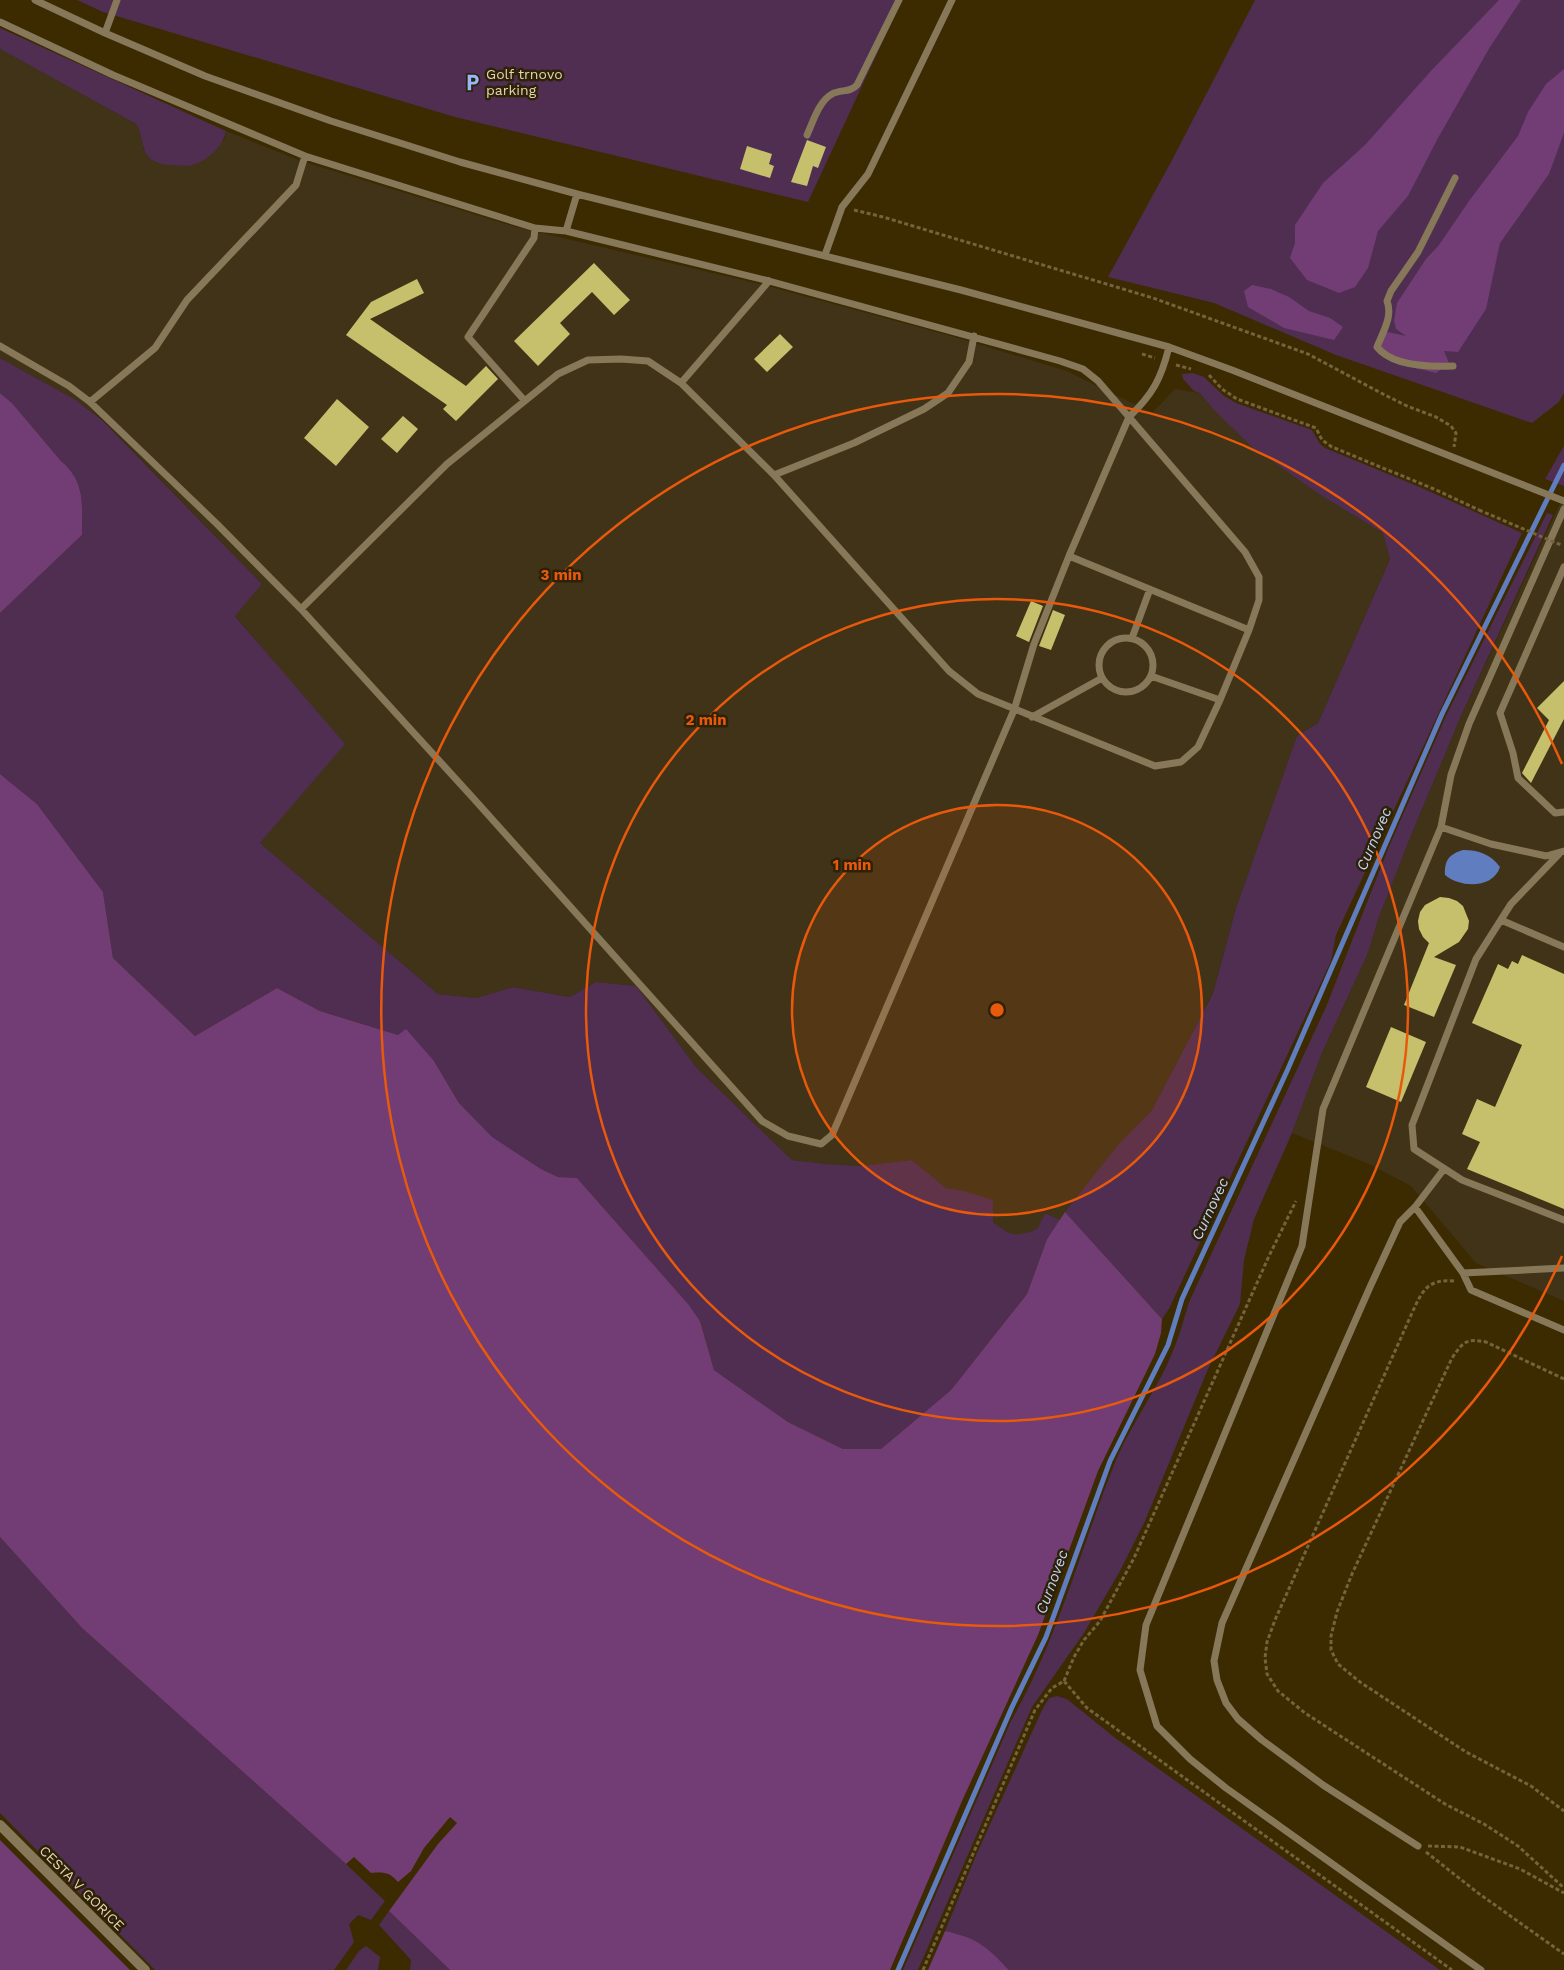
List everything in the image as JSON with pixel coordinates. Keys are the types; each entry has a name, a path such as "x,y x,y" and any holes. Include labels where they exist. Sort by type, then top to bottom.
{"street":[{"name":"CESTA V GORICE","path":"0,1825 145,1970"}],"lane":[{"path":"35,0 105,33 205,76 331,121 460,162 577,194 825,255 1170,347 1453,456 1564,502"},
{"path":"105,33 117,0"},
{"path":"807,135 824,101 831,95 854,90 899,0"},
{"path":"825,255 842,207 868,174 952,0"},
{"path":"0,22 113,75 305,156 536,228 566,231 770,281 974,336 1082,369 1098,381 1245,552 1259,577 1259,600 1250,630 1198,747 1181,762 1155,766 978,694 950,671 774,475 681,383 648,361 621,359 588,360 558,374 447,464 301,609"},
{"path":"90,402 155,348 187,300 296,185 305,156"},
{"path":"1453,366 1430,367 1400,361 1381,352 1377,347 1388,322 1390,308 1387,300 1391,291 1418,252 1455,178"},
{"path":"566,231 577,194"},
{"path":"525,401 468,337 534,238 536,228"},
{"path":"681,383 770,281"},
{"path":"774,475 862,439 924,409 948,393 969,362 974,336"},
{"path":"0,346 69,386 90,402 217,524 301,609 762,1121 788,1136 821,1144 832,1135 1014,710 1034,644 1069,556 1129,417 1147,400 1163,372 1170,347"},
{"path":"1481,1970 1226,1788 1190,1759 1157,1726 1140,1670 1146,1625 1302,1246 1323,1109 1441,827 1451,775 1469,724 1564,509"},
{"path":"1069,556 1250,630"},
{"path":"1564,567 1500,713 1513,753 1518,778 1555,813 1564,812"},
{"path":"1132,638 1150,589"},
{"path":"1132,638 1139,641 1150,652 1153,668 1151,676 1140,689 1131,692 1114,690 1102,678 1099,670 1101,652 1114,640 1132,638"},
{"path":"1151,676 1220,700"},
{"path":"1032,717 1102,678"},
{"path":"1441,827 1491,844 1546,856 1561,852"},
{"path":"1561,852 1511,904 1476,959 1412,1125 1414,1149 1444,1169 1462,1180 1564,1220"},
{"path":"1501,920 1564,947"},
{"path":"1418,1846 1323,1785 1262,1740 1238,1719 1226,1703 1217,1680 1214,1661 1222,1623 1400,1222 1416,1207 1444,1169"},
{"path":"1416,1207 1463,1273 1471,1290 1564,1330"},
{"path":"1463,1273 1564,1268"}],"path":[{"path":"842,207 883,217 1153,298 1308,354 1380,393 1436,417 1451,426 1456,433 1453,456"},
{"path":"1142,354 1195,370"},
{"path":"1202,371 1237,399 1316,428 1322,440 1332,447 1434,489 1561,545"},
{"path":"923,1970 1035,1710 1052,1688 1064,1681 1074,1657 1084,1640 1100,1621 1134,1558 1269,1256 1299,1196"},
{"path":"1467,1282 1447,1280 1432,1283 1422,1291 1275,1620 1267,1642 1265,1658 1267,1674 1278,1691 1305,1713 1444,1804 1484,1824 1511,1842 1564,1888"},
{"path":"1564,1379 1486,1342 1472,1339 1462,1344 1452,1358 1352,1574 1337,1612 1331,1643 1331,1650 1338,1664 1360,1682 1466,1752 1531,1786 1564,1810"},
{"path":"1064,1681 1087,1708 1452,1970"},
{"path":"1418,1846 1460,1847 1520,1869 1564,1893"},
{"path":"1418,1846 1478,1893 1564,1954"}],"shaded area":[{"path":"77,0 902,0 808,202 455,117 103,12"},
{"path":"1255,0 1564,0 1564,393 1559,402 1532,423 1336,355 1214,303 1108,277 1171,162"},
{"path":"1499,0 1521,0 1490,47 1438,138 1408,196 1378,231 1368,268 1355,287 1339,293 1307,280 1290,258 1295,243 1295,225 1323,183 1365,145 1430,72"},
{"path":"0,28 226,131 222,142 204,160 192,165 166,165 151,159 146,153 136,124 0,49"},
{"path":"0,49 136,124 141,132 144,150 224,140 226,131 301,161 516,227 764,285 958,338 1067,371 1152,413 1175,389 1200,393 1212,408 1322,496 1383,533 1390,559 1318,723 1297,736 1236,908 1213,992 1152,1110 1117,1146 1060,1220 1045,1213 1037,1229 1019,1236 1005,1233 960,1190 946,1188 912,1160 860,1166 792,1160 696,1067 636,986 596,982 571,997 513,987 476,998 438,994 260,843 285,675 235,615 262,584 103,420 76,400 0,358"},
{"path":"1564,69 1564,133 1549,174 1500,243 1486,309 1458,352 1444,351 1449,363 1436,373 1407,366 1385,357 1378,340 1388,332 1406,336 1396,329 1394,321 1397,303 1426,259 1439,245 1469,201 1518,136 1528,112 1546,84"},
{"path":"1252,285 1271,289 1289,297 1309,311 1330,318 1343,327 1334,340 1284,328 1248,307 1244,291"},
{"path":"0,358 76,400 103,421 262,584 235,616 345,744 260,843 438,994 476,998 513,987 570,997 596,982 636,986 696,1067 792,1160 860,1166 912,1160 946,1188 960,1190 993,1200 993,1222 1009,1233 1019,1234 1037,1229 1045,1213 1060,1220 1047,1239 1027,1294 951,1390 881,1449 843,1449 788,1422 714,1370 700,1321 689,1305 577,1178 558,1177 541,1169 492,1138 459,1103 434,1061 398,1035 320,1011 277,988 195,1036 113,958 103,892 37,804 0,774 0,613 82,535 82,504 79,486 75,477 12,403 0,393"},
{"path":"1193,373 1204,377 1224,396 1236,403 1312,430 1320,444 1325,448 1422,488 1522,533 1336,935 1331,961 1169,1309 1162,1319 1065,1212 1117,1146 1152,1110 1213,993 1236,908 1297,736 1318,723 1390,559 1383,533 1322,496 1252,447 1212,408 1200,393 1194,391 1183,379 1182,374"},
{"path":"0,393 12,403 75,477 81,495 82,535 0,613"},
{"path":"1564,446 1564,486 1545,479"},
{"path":"1564,495 1564,1301 1476,1263 1411,1186 1369,1164 1292,1133 1321,1055 1368,953 1379,917 1461,716"},
{"path":"1547,513 1553,515 1461,716 1379,917 1368,953 1321,1055 1292,1133 1254,1219 1244,1260 1240,1304 1208,1369 1145,1521 1120,1571 1084,1633 1032,1707 918,1970 903,1970 1011,1721 1028,1690 1056,1625 1116,1460 1167,1364 1178,1338 1189,1302 1326,1007 1388,849 1446,716"},
{"path":"0,774 37,804 103,892 113,958 195,1036 277,988 320,1011 398,1035 406,1029 434,1061 459,1103 492,1137 541,1169 558,1177 577,1178 689,1305 700,1321 714,1370 788,1422 843,1449 881,1449 951,1390 1027,1294 1047,1239 1065,1212 1162,1319 1161,1333 1155,1354 1098,1471 1038,1635 962,1801 890,1970 450,1970 389,1911 438,1844 457,1823 450,1817 424,1848 411,1871 398,1882 386,1873 371,1873 354,1857 346,1864 82,1628 0,1537"},
{"path":"0,1537 82,1628 385,1901 371,1920 358,1915 349,1924 354,1942 334,1970 155,1970 0,1813"},
{"path":"1057,1696 1067,1699 1114,1737 1440,1970 1009,1970 981,1944 945,1931 977,1853 1043,1708 1049,1698"},
{"path":"0,1840 130,1970 0,1970"},
{"path":"389,1911 450,1970 410,1970 411,1960 379,1925"},
{"path":"945,1931 981,1944 1009,1970 928,1970"},
{"path":"366,1946 380,1957 378,1970 346,1970 359,1951"}],"water":[{"path":"1463,850 1479,852 1488,856 1500,867 1496,874 1483,883 1476,884 1459,882 1445,875 1445,866 1448,859"}],"building":[{"path":"807,140 826,147 818,168 813,166 807,186 791,182"},
{"path":"747,146 772,154 769,164 774,166 770,178 740,169"},
{"path":"594,263 630,300 614,315 592,292 560,323 570,334 538,366 514,341"},
{"path":"417,279 424,293 370,319 466,386 486,366 498,379 456,421 443,409 447,405 346,335 371,302"},
{"path":"780,334 793,347 767,372 754,359"},
{"path":"337,399 369,427 336,466 304,438"},
{"path":"403,416 418,429 397,453 381,439"},
{"path":"1031,601 1043,606 1029,642 1016,636"},
{"path":"1053,610 1065,615 1051,650 1039,646"},
{"path":"1564,681 1564,719 1531,783 1522,773 1549,720 1537,708"},
{"path":"1440,897 1457,901 1463,906 1469,921 1468,929 1459,942 1434,957 1456,965 1434,1017 1404,1005 1429,943 1419,929 1420,912 1425,905"},
{"path":"1522,955 1564,974 1564,1209 1467,1169 1480,1142 1462,1134 1477,1099 1495,1107 1522,1045 1472,1023 1498,964 1508,969 1512,961 1518,964"},
{"path":"1391,1027 1426,1042 1401,1102 1366,1087"}],"waterway":[{"name":"Curnovec","path":"898,1970 1012,1707 1046,1637 1110,1461 1168,1345 1182,1299 1287,1071 1442,714 1564,465"}],"place":[{"name":"Golf trnovo parking","path":"472,82"}]}
